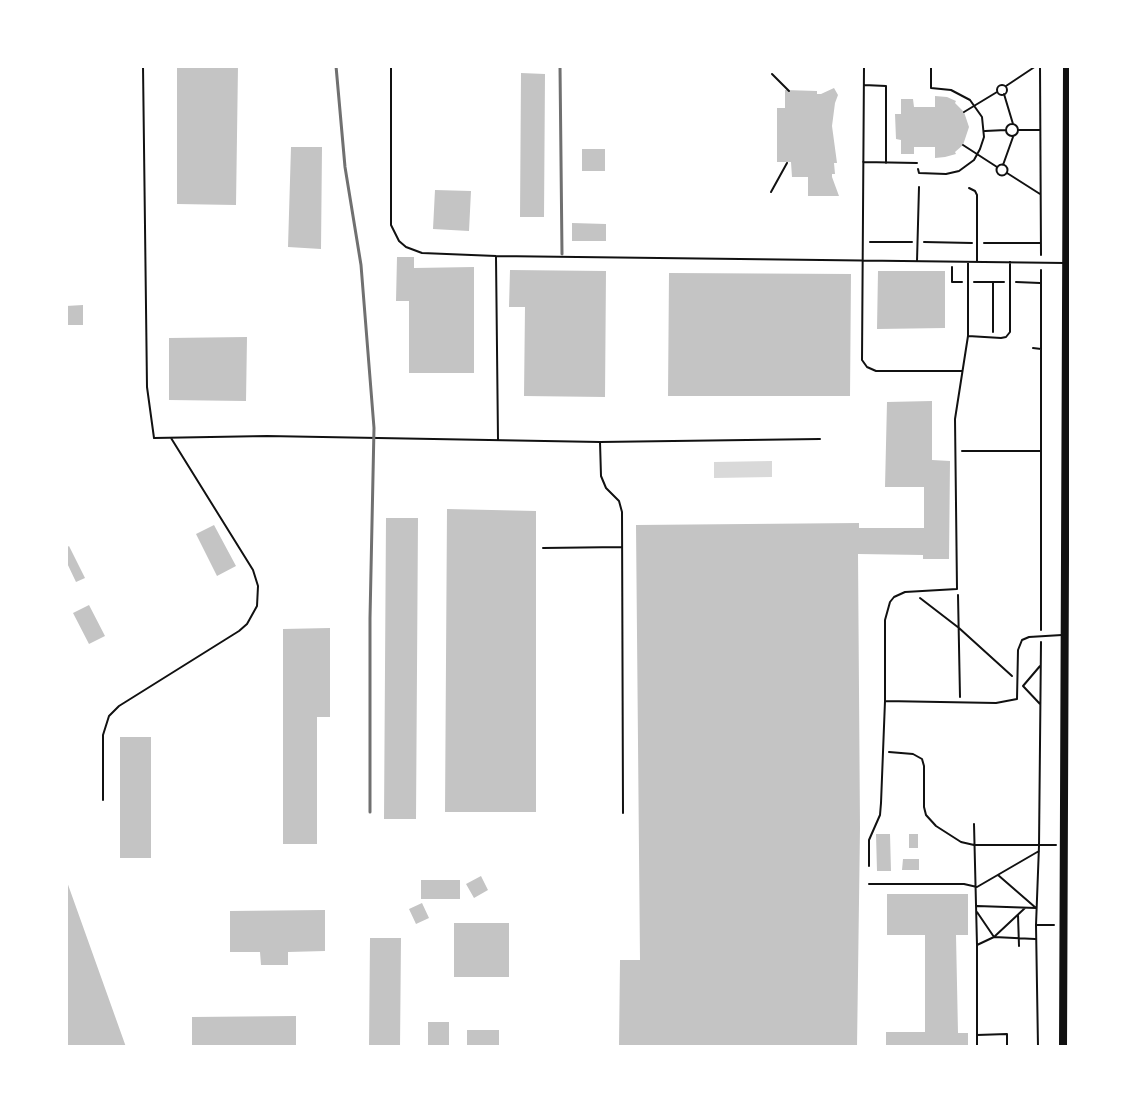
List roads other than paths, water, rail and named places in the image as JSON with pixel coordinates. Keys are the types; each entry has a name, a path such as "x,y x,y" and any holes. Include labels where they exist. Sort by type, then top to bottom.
{"main road":[{"path":"1063,1047 1067,66"},
{"path":"1064,805 1071,813"},
{"path":"1063,883 1071,875"}],"lane":[{"path":"143,66 147,387 154,438 267,436 600,442 820,439"},
{"path":"391,66 390,217 394,234 406,247 422,253 496,256 1065,263"},
{"path":"864,66 862,356 867,367 876,370 962,371"},
{"path":"772,74 789,91"},
{"path":"863,85 886,86 886,163"},
{"path":"863,162 917,163"},
{"path":"771,192 786,163"},
{"path":"917,261 919,187"},
{"path":"969,188 977,195 977,262"},
{"path":"496,256 498,440"},
{"path":"869,866 869,840 880,815 881,803 886,614 894,597 910,591 957,590 956,419 968,336 968,262"},
{"path":"968,336 1004,338 1010,332 1010,262"},
{"path":"103,800 103,735 109,716 119,706 239,631 247,624 257,606 258,586 253,570 171,438"},
{"path":"600,442 603,482 619,501 621,507 623,813"},
{"path":"543,548 622,547"},
{"path":"885,701 1000,703 1017,699 1020,643 1025,638 1064,635"}],"railway":[{"path":"336,66 345,167 361,265 374,428 370,618 370,812"},
{"path":"560,66 562,254"}]}
